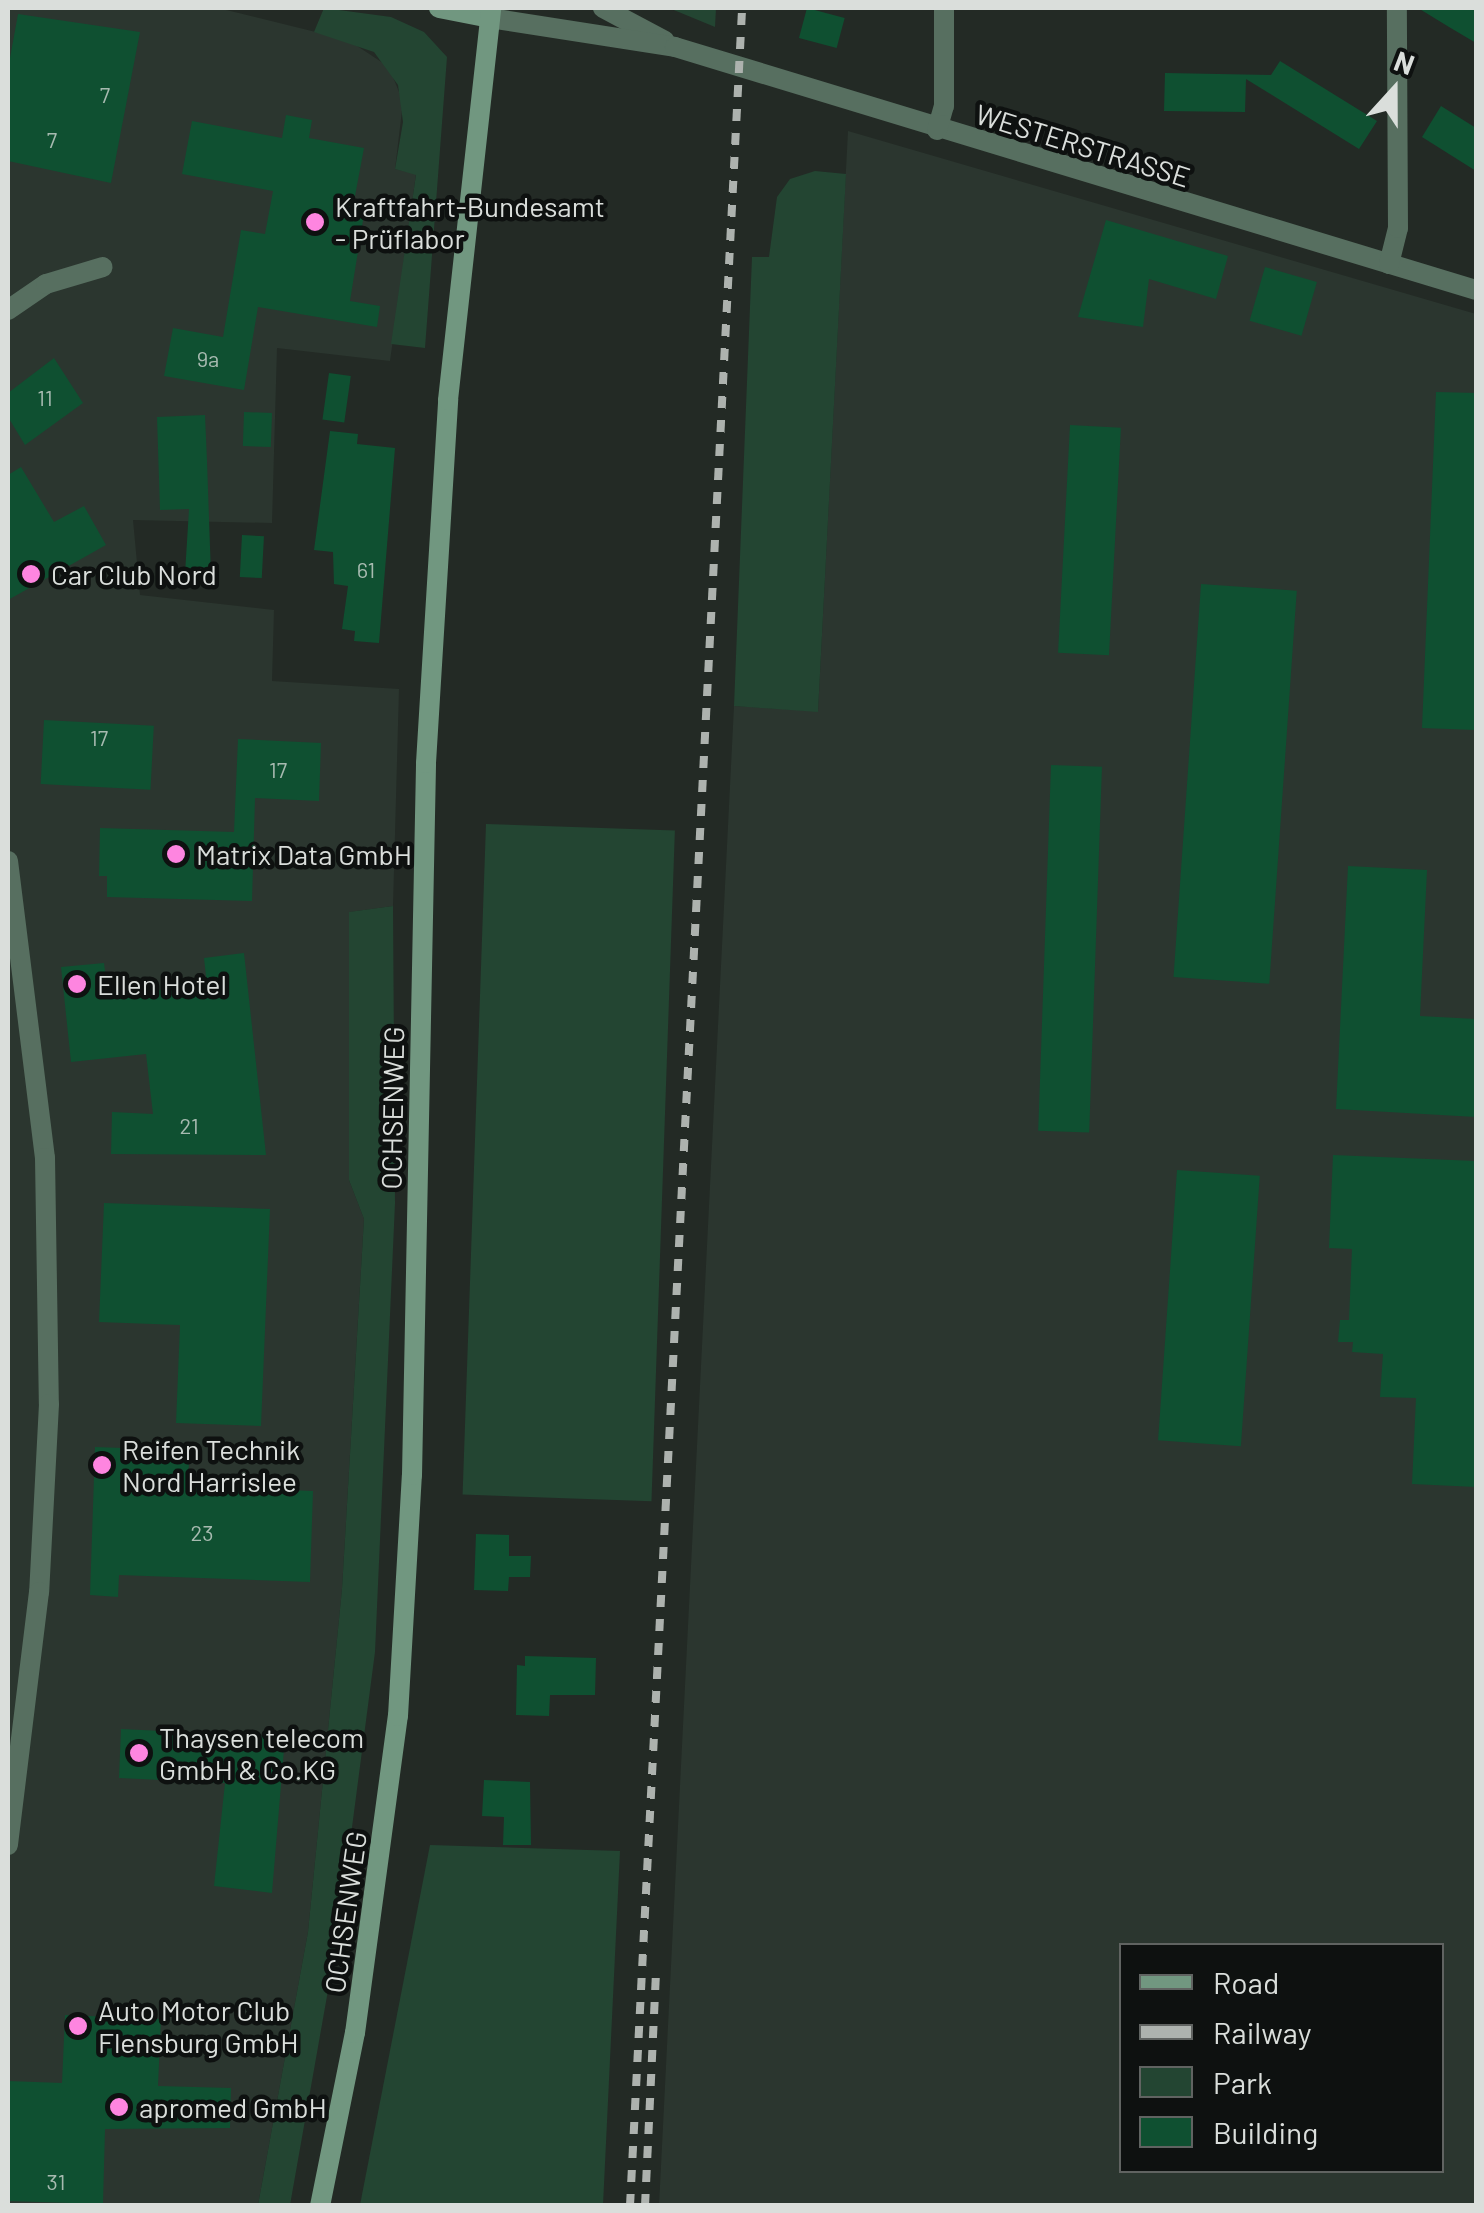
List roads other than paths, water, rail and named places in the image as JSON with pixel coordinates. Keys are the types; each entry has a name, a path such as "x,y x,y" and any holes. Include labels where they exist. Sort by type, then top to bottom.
{"main road":[{"path":"439,8 490,12"},
{"name":"OCHSENWEG","path":"320,2206 354,2033 398,1716 412,1475 426,763 448,400 490,12"}],"street":[{"name":"WESTERSTRASSE","path":"604,8 675,47"},
{"path":"937,130 944,106 944,8"},
{"path":"1389,264 1398,228 1397,8"},
{"name":"WESTERSTRASSE","path":"490,12 675,47 937,130 1476,290"},
{"path":"8,310 46,284 103,267"},
{"path":"8,861 45,1158 49,1404 39,1592 8,1845"}],"railway":[{"path":"630,2206 742,8"},
{"path":"645,2206 656,1976"}],"place":[{"name":"Kraftfahrt-Bundesamt - Prüflabor","path":"315,222"},
{"name":"Car Club Nord","path":"31,574"},
{"name":"Matrix Data GmbH","path":"176,854"},
{"name":"Ellen Hotel","path":"77,984"},
{"name":"Reifen Technik Nord Harrislee","path":"102,1465"},
{"name":"Thaysen telecom GmbH & Co.KG","path":"139,1753"},
{"name":"Auto Motor Club Flensburg GmbH","path":"78,2026"},
{"name":"apromed GmbH","path":"119,2107"}]}
